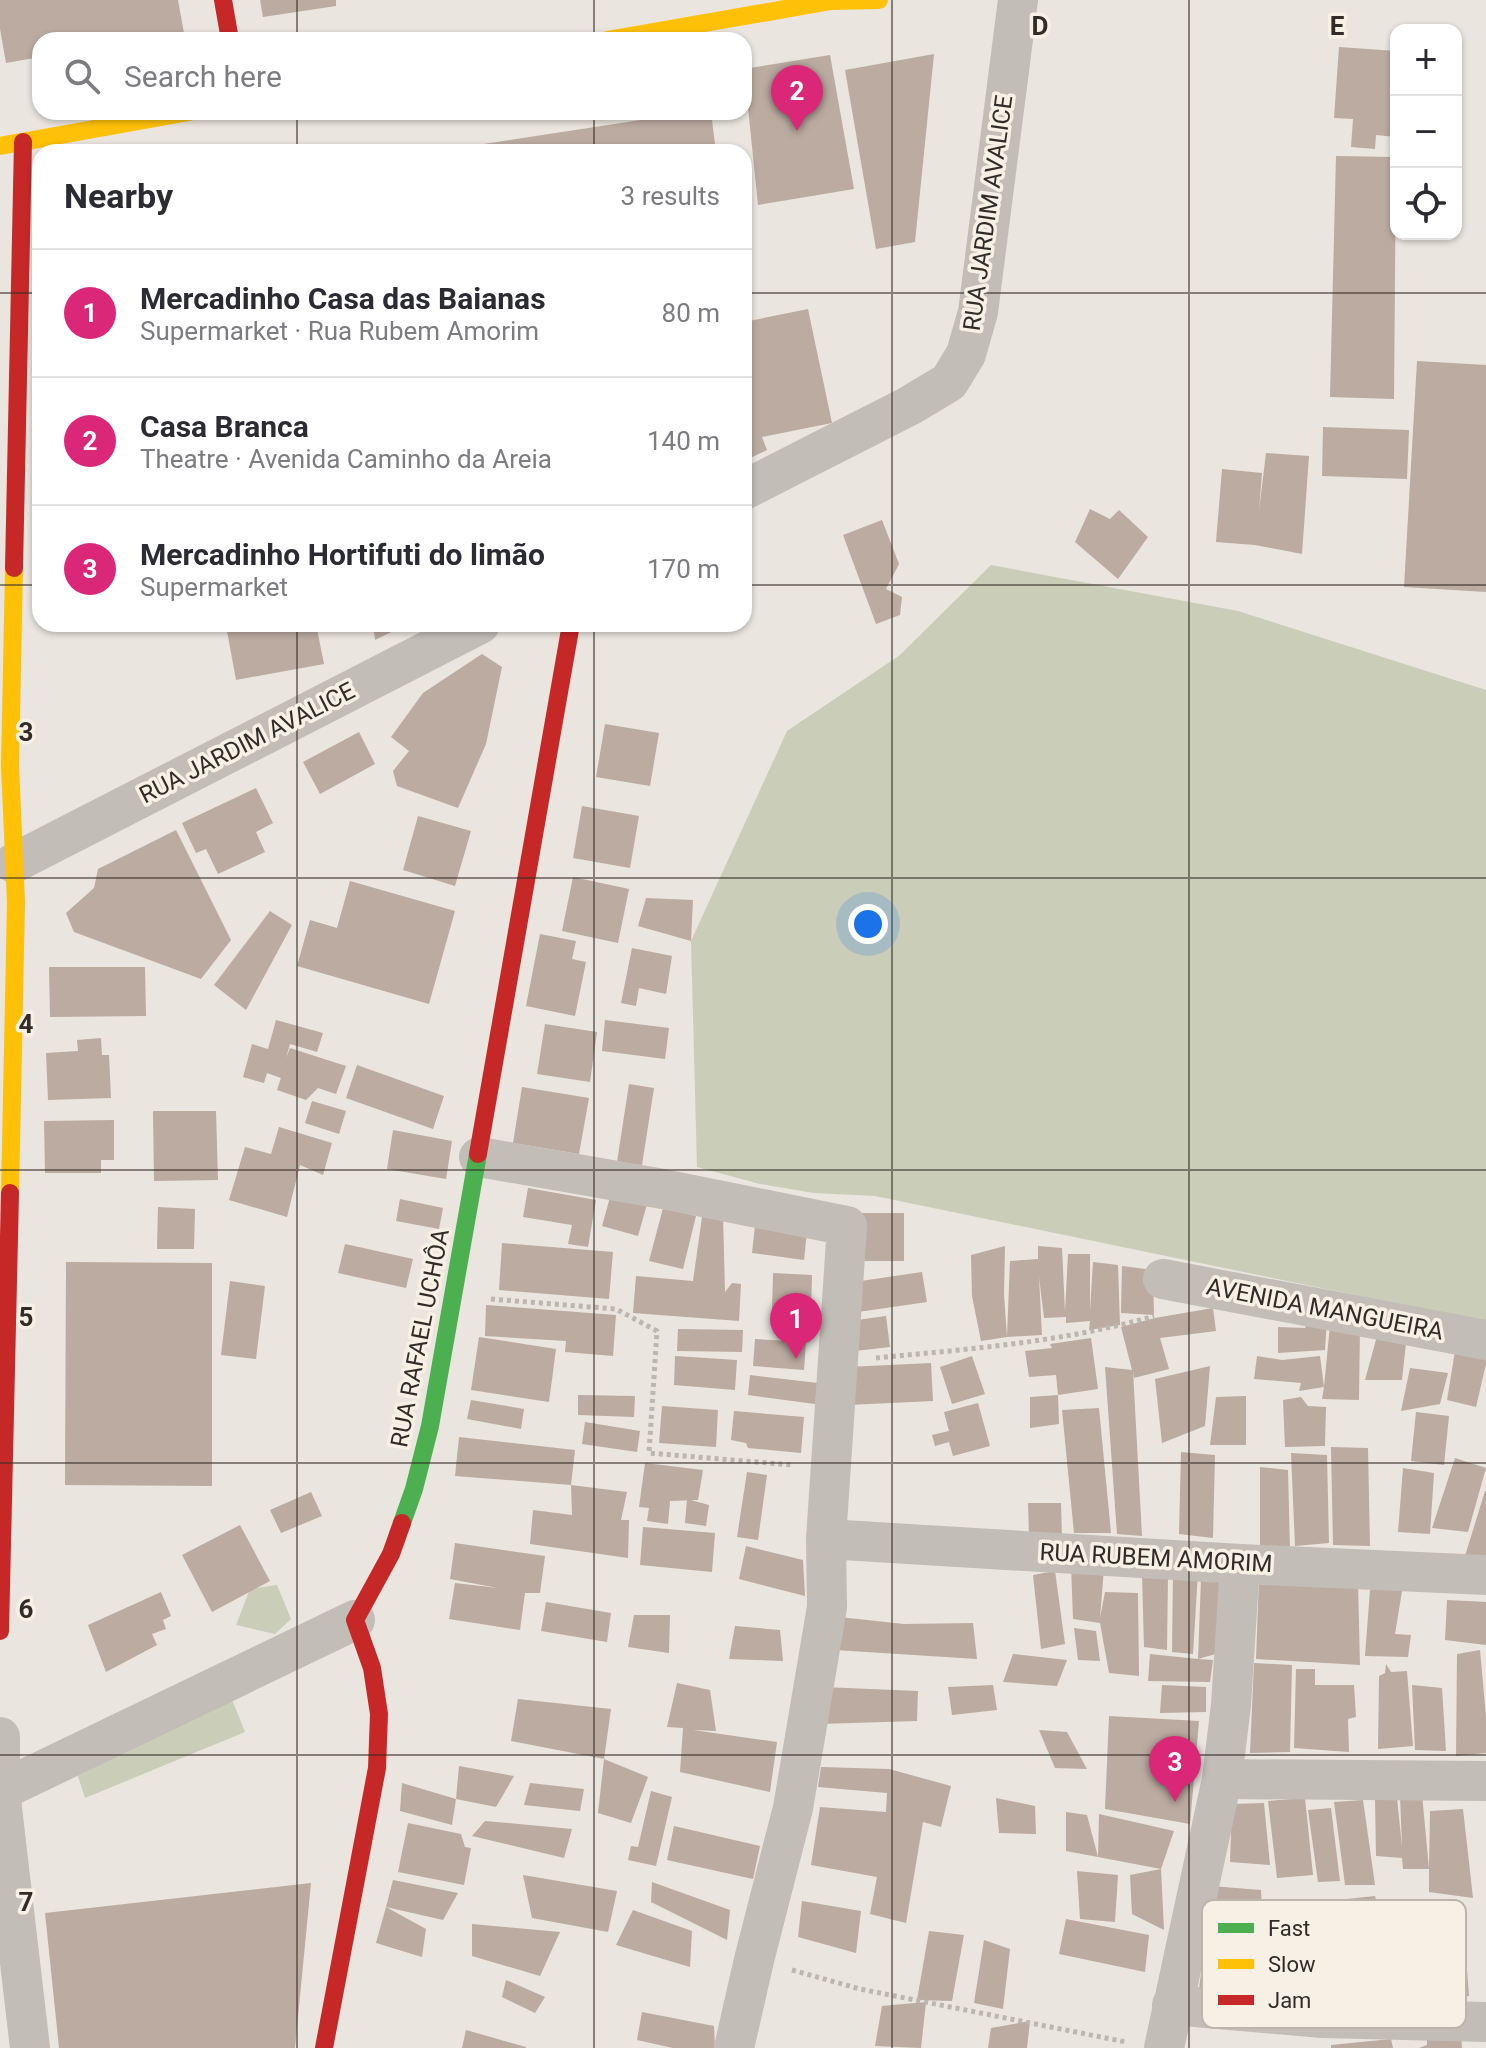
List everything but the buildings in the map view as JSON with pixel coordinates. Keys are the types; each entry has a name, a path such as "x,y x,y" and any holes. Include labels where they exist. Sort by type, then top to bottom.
{"street":[{"path":"223,0 229,32"},
{"path":"653,32 831,1 879,0"},
{"name":"RUA JARDIM AVALICE","path":"752,486 909,406 949,382 966,354 978,312 1018,0"},
{"path":"0,146 145,120"},
{"path":"0,1631 16,902 10,766 23,142"},
{"name":"RUA JARDIM AVALICE","path":"14,863 464,632"},
{"name":"RUA RAFAEL UCHÔA","path":"355,1620 391,1554 414,1489 430,1426 570,632"},
{"path":"479,1157 663,1189 847,1226 826,1539 827,1607 793,1808 734,2048"},
{"name":"AVENIDA MANGUEIRA","path":"1162,1296 1486,1340"},
{"name":"RUA RUBEM AMORIM","path":"826,1539 1240,1564 1486,1575"},
{"path":"1152,2046 1172,2005 1222,1779 1231,1705 1240,1564"},
{"path":"0,1791 355,1620 372,1668 379,1714 377,1768 324,2048"},
{"path":"0,1737 0,1791 30,2048"},
{"path":"1222,1779 1486,1781"},
{"path":"1172,2005 1202,2008"},
{"path":"1466,2022 1486,2022"}],"path":[{"path":"839,1362 967,1349 1115,1327 1162,1296"},
{"path":"450,1315 475,1300 501,1299 616,1309 657,1331 649,1453 833,1469"},
{"path":"754,1960 860,1989 1152,2046"}],"green space":[{"path":"991,565 1238,611 1486,690 1486,1322 875,1196 814,1193 760,1184 697,1167 691,941 787,731 900,655"},
{"path":"277,1585 291,1619 275,1634 236,1625 250,1589"},
{"path":"221,1672 245,1732 85,1798 74,1764"}],"traffic: fast":[{"path":"402,1523 430,1426 478,1154"}],"traffic: slow":[{"path":"653,32 831,1 879,0"},
{"path":"0,146 145,120"},
{"path":"10,1193 16,902 10,766 14,568"}],"traffic: jam":[{"path":"223,0 229,32"},
{"path":"14,568 23,142"},
{"path":"478,1154 570,632"},
{"path":"0,1631 10,1193"},
{"path":"324,2048 377,1768 379,1714 372,1668 355,1620 391,1554 402,1523"}],"place":[{"name":"Casa Branca","path":"797,131"},
{"name":"Mercadinho Casa das Baianas","path":"796,1359"},
{"name":"Mercadinho Hortifuti do limão","path":"1175,1802"}]}
